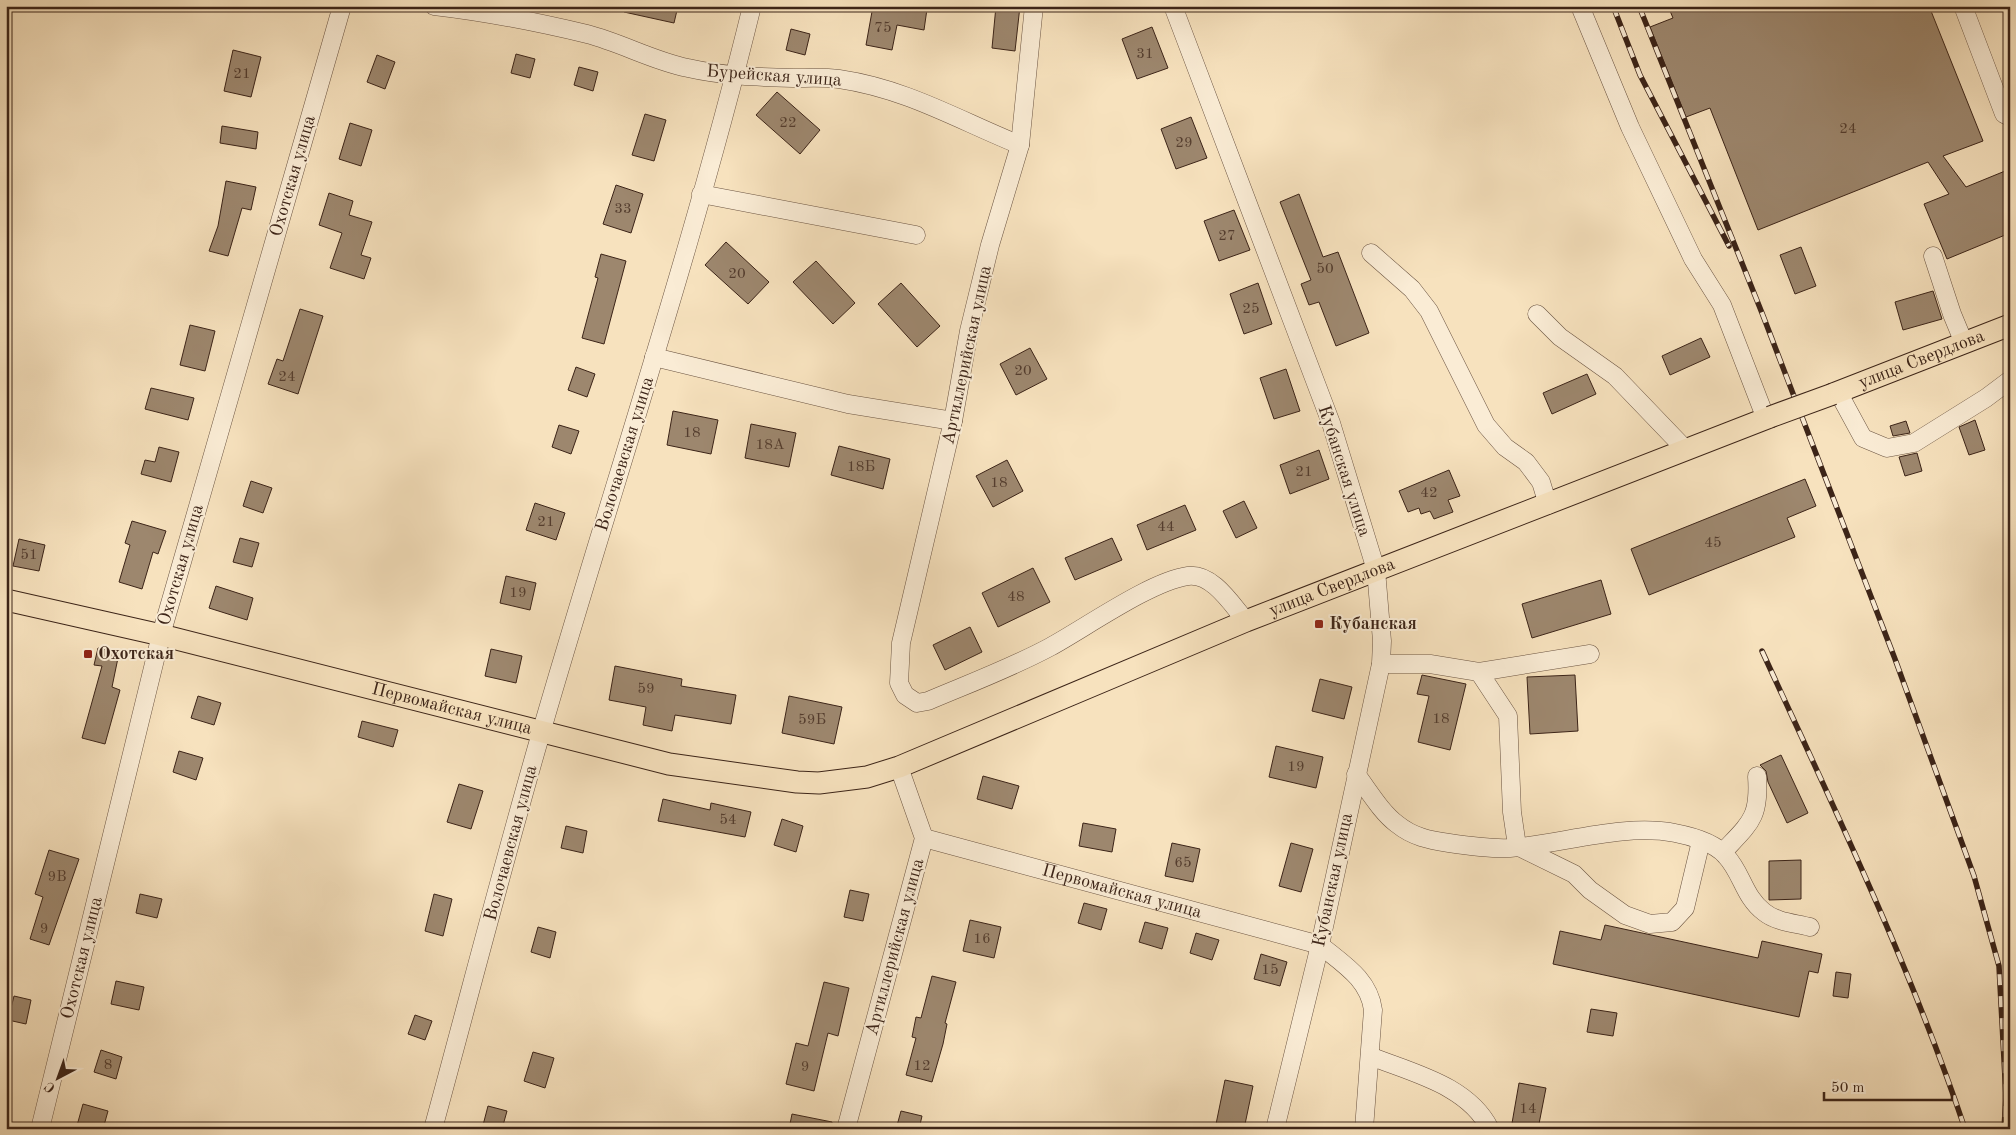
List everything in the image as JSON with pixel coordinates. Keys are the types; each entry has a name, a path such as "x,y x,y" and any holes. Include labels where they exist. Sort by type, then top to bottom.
{"main road":[{"name":"улица Свердлова","path":"899,767 1246,622 1376,570 2010,325"},
{"name":"Первомайская улица","path":"6,600 161,635 669,764 797,782 839,782 867,777 899,767"}],"street":[{"name":"Охотская улица","path":"40,1129 161,635 342,6"},
{"name":"Бурейская улица","path":"434,6 477,11 589,35 667,64 735,76 837,79 879,87 920,100 970,125 1020,145"},
{"name":"Волочаевская улица","path":"433,1129 541,732 654,357 735,76 752,6"},
{"name":"Артиллерийская улица","path":"1034,6 1020,145 995,228 969,331 953,421 901,643 899,682 904,695 910,700 917,703 928,701 1040,652 1153,588 1189,576 1206,579 1246,622"},
{"name":"Кубанская улица","path":"1173,6 1331,423 1376,570 1382,641 1381,664 1320,945 1275,1129"},
{"path":"1580,6 1630,127 1694,259 1722,305 1768,418"},
{"path":"1963,6 2004,114 2010,117"},
{"path":"701,194 916,235"},
{"path":"1371,253 1412,289 1429,311 1486,425 1505,447 1526,462 1540,482 1548,505"},
{"path":"1933,256 1952,314 1964,343"},
{"path":"1537,314 1560,337 1615,376 1686,450"},
{"name":"Волочаевская улица","path":"654,357 848,404 953,421"},
{"path":"1835,393 1863,438 1887,448 1914,443 1986,398 2010,380"},
{"path":"1381,664 1430,664 1479,672 1590,654"},
{"path":"1479,672 1508,716 1512,812 1517,846"},
{"name":"Артиллерийская улица","path":"846,1129 924,838 899,767"},
{"path":"1356,774 1395,823 1424,840 1465,846 1517,846 1606,833 1643,832 1675,833 1701,841 1723,852 1728,857 1746,892 1763,912 1772,918 1810,927"},
{"path":"1723,852 1755,816 1759,795 1757,776"},
{"name":"Первомайская улица","path":"924,838 1320,945"},
{"path":"1517,846 1574,874 1590,890 1626,915 1650,924 1672,922 1685,908 1701,841"},
{"path":"1320,945 1356,975 1371,996 1373,1010 1364,1129"},
{"path":"1370,1056 1455,1090 1484,1118 1490,1129"}],"building":[{"path":"625,6 678,6 674,23 624,12"},
{"path":"873,6 914,6 927,9 924,30 897,25 892,50 866,45"},
{"path":"996,6 1020,6 1015,51 992,48"},
{"path":"1668,6 1929,6 1983,141 1943,156 1966,187 2010,169 2010,233 1947,259 1924,204 1949,194 1928,162 1758,230 1710,108 1686,117 1650,27 1673,18"},
{"path":"1152,27 1168,68 1137,79 1122,39"},
{"path":"791,29 810,34 805,55 786,50"},
{"path":"233,50 261,57 251,97 224,91"},
{"path":"516,54 535,59 530,78 511,73"},
{"path":"377,55 395,62 385,89 367,82"},
{"path":"579,67 598,72 593,91 574,85"},
{"path":"777,92 820,130 800,154 756,115"},
{"path":"645,114 666,120 654,161 632,155"},
{"path":"1191,117 1207,158 1176,169 1161,129"},
{"path":"350,123 372,130 361,166 339,159"},
{"path":"222,126 258,132 256,149 220,143"},
{"path":"226,181 256,187 251,210 242,208 228,256 209,251 218,226"},
{"path":"616,185 643,194 631,233 603,224"},
{"path":"329,193 353,201 349,215 372,222 361,255 371,258 364,279 330,268 342,233 319,225"},
{"path":"1299,194 1323,257 1338,252 1369,333 1336,346 1319,302 1309,305 1301,284 1311,280 1280,202"},
{"path":"1234,210 1250,250 1219,261 1204,221"},
{"path":"726,242 769,282 748,304 705,265"},
{"path":"1801,247 1816,286 1795,294 1780,255"},
{"path":"601,254 626,261 604,344 582,338 598,278 595,277"},
{"path":"816,261 855,303 833,324 793,282"},
{"path":"901,283 940,326 917,347 878,304"},
{"path":"1258,283 1272,324 1244,334 1230,294"},
{"path":"1933,291 1942,319 1903,330 1895,302"},
{"path":"300,309 323,316 298,394 268,384 277,359 283,361"},
{"path":"190,325 215,331 205,371 180,365"},
{"path":"1701,338 1710,357 1670,375 1662,356"},
{"path":"1030,348 1047,379 1016,395 1000,364"},
{"path":"576,367 595,374 587,397 568,390"},
{"path":"1286,369 1300,411 1274,419 1260,378"},
{"path":"1587,374 1596,394 1552,414 1543,393"},
{"path":"151,388 194,398 188,420 145,409"},
{"path":"673,411 718,420 711,454 667,445"},
{"path":"1975,420 1985,450 1969,455 1959,427"},
{"path":"1906,421 1910,433 1893,436 1890,426"},
{"path":"751,424 796,433 789,467 745,458"},
{"path":"559,425 579,431 571,454 552,447"},
{"path":"839,446 890,459 883,489 831,475"},
{"path":"159,447 179,452 171,482 141,474 145,460 155,462"},
{"path":"1319,450 1329,479 1290,494 1280,465"},
{"path":"1917,453 1922,471 1905,476 1899,457"},
{"path":"1007,460 1023,491 993,507 976,476"},
{"path":"1449,470 1460,496 1448,500 1453,512 1434,519 1430,511 1421,514 1419,508 1408,512 1399,491"},
{"path":"1805,479 1816,506 1787,518 1795,537 1649,595 1631,549"},
{"path":"251,481 272,488 263,513 243,506"},
{"path":"1244,501 1257,528 1236,538 1223,511"},
{"path":"535,503 565,513 556,540 526,530"},
{"path":"1185,505 1196,530 1147,550 1137,525"},
{"path":"132,521 166,531 158,554 153,552 142,589 119,582 130,545 125,543"},
{"path":"240,538 259,543 252,567 233,562"},
{"path":"1112,538 1122,560 1075,580 1065,558"},
{"path":"19,539 45,545 39,571 13,566"},
{"path":"1033,568 1050,602 998,627 982,593"},
{"path":"506,576 536,583 530,610 500,603"},
{"path":"1601,580 1611,614 1532,638 1522,604"},
{"path":"216,586 253,598 247,620 209,608"},
{"path":"970,627 982,652 945,670 933,645"},
{"path":"98,648 119,653 112,687 120,690 105,744 82,738 102,666 94,665"},
{"path":"491,649 522,656 516,683 485,676"},
{"path":"615,666 682,679 681,686 736,695 731,724 675,715 672,731 643,725 646,707 609,700"},
{"path":"1422,675 1466,684 1450,750 1418,742 1429,696 1417,694"},
{"path":"1575,675 1578,731 1530,734 1527,677"},
{"path":"1320,679 1352,687 1344,719 1312,711"},
{"path":"198,696 221,703 214,725 191,718"},
{"path":"789,696 842,707 834,744 782,733"},
{"path":"362,721 398,730 393,747 358,737"},
{"path":"1276,746 1323,757 1316,788 1269,777"},
{"path":"179,751 203,758 196,780 173,772"},
{"path":"1781,755 1808,813 1787,823 1768,782 1766,771 1760,765"},
{"path":"983,776 1019,786 1012,809 977,799"},
{"path":"459,784 483,791 471,829 447,822"},
{"path":"663,799 710,810 711,803 751,812 745,837 658,821"},
{"path":"782,819 803,826 796,852 774,845"},
{"path":"1083,823 1116,829 1112,852 1079,846"},
{"path":"566,826 587,831 583,853 561,848"},
{"path":"1172,843 1200,849 1193,882 1165,876"},
{"path":"1291,843 1313,849 1301,892 1279,886"},
{"path":"49,850 79,859 49,945 30,939 43,897 35,894"},
{"path":"1801,860 1801,899 1769,900 1769,861"},
{"path":"850,890 869,894 863,921 844,917"},
{"path":"140,894 162,899 157,918 136,913"},
{"path":"434,894 452,899 443,936 425,931"},
{"path":"1084,903 1107,909 1101,930 1078,923"},
{"path":"970,920 1001,927 994,958 963,951"},
{"path":"1145,922 1168,928 1162,949 1139,942"},
{"path":"1605,925 1758,958 1762,941 1822,954 1818,973 1809,971 1799,1017 1553,964 1560,931 1601,940"},
{"path":"538,927 556,932 550,958 531,952"},
{"path":"1196,933 1219,940 1212,960 1190,953"},
{"path":"1261,954 1287,962 1280,986 1254,979"},
{"path":"1836,972 1851,974 1848,998 1833,996"},
{"path":"932,976 956,982 945,1023 947,1024 943,1044 932,1082 906,1075 916,1038 912,1037 916,1017 921,1018"},
{"path":"116,981 144,987 139,1010 111,1004"},
{"path":"824,982 849,988 838,1036 828,1033 814,1091 786,1084 796,1043 808,1046"},
{"path":"14,996 31,1000 26,1024 8,1020"},
{"path":"1591,1009 1617,1013 1613,1036 1587,1032"},
{"path":"415,1015 432,1021 425,1040 408,1034"},
{"path":"101,1050 122,1057 116,1079 94,1072"},
{"path":"533,1052 554,1058 545,1088 524,1081"},
{"path":"1225,1080 1253,1086 1244,1129 1215,1129"},
{"path":"1519,1083 1546,1088 1538,1129 1511,1129"},
{"path":"83,1104 108,1111 103,1129 76,1129"},
{"path":"488,1106 507,1111 502,1129 482,1129"},
{"path":"901,1111 922,1116 919,1129 896,1129"},
{"path":"792,1114 832,1122 832,1129 789,1129"}],"railway":[{"path":"1613,6 1640,75 1729,246"},
{"path":"1639,6 1762,313 1895,659 1974,876 1999,966 2006,1097 2004,1129"},
{"path":"1762,651 1896,947 1965,1129"}],"place":[{"name":"Кубанская","path":"1319,624"},
{"name":"Охотская","path":"88,654"}]}
